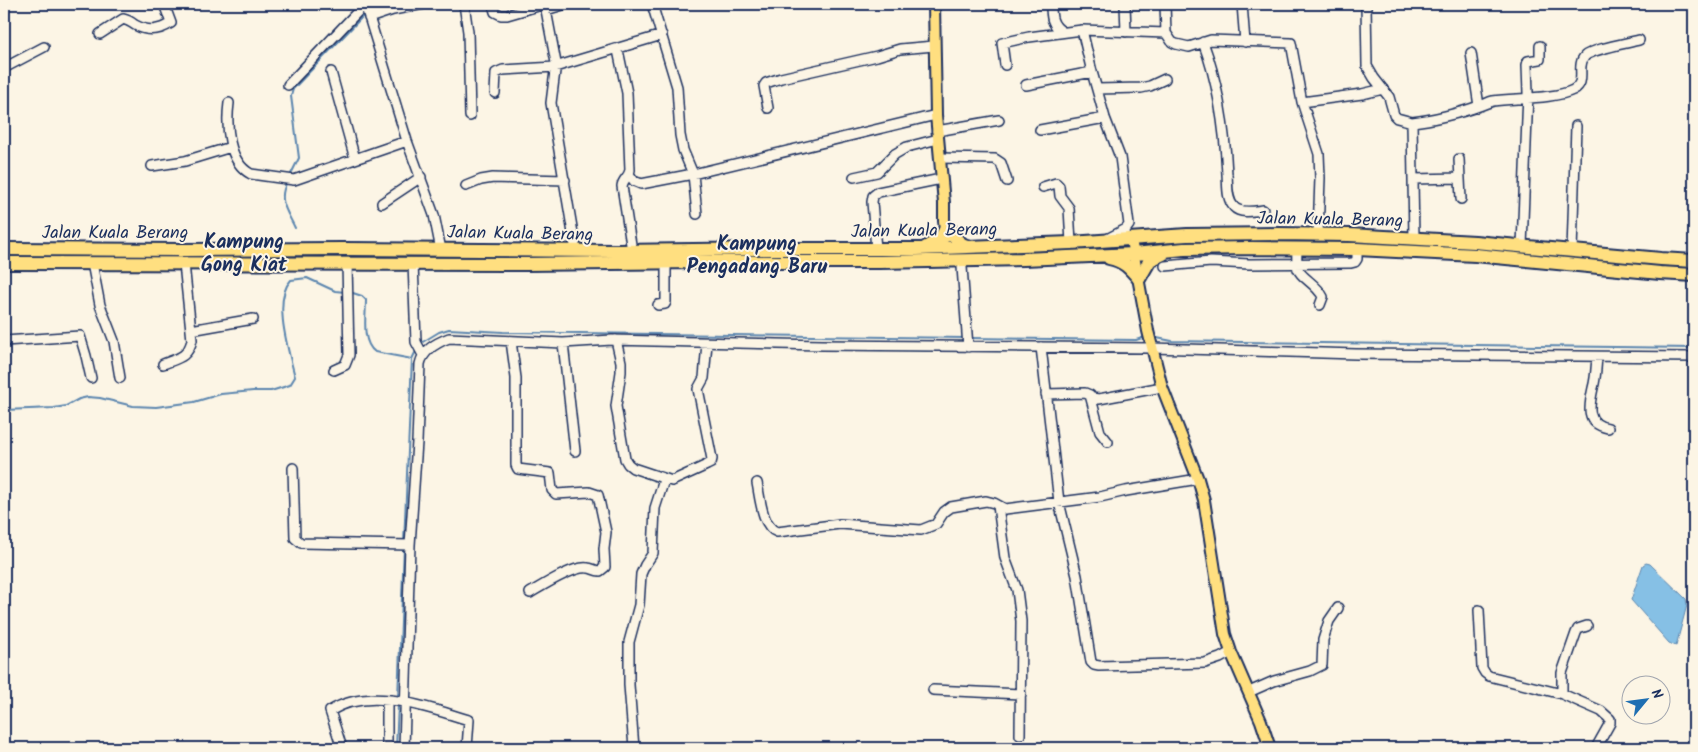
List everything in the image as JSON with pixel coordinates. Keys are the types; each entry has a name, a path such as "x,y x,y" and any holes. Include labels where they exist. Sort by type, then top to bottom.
{"highway":[{"path":"917,249 936,242 947,229 959,243 972,247"},
{"name":"Jalan Kuala Berang","path":"4,263 563,264 880,262 913,268 953,257 972,247 1188,236 1318,234 1414,238 1694,261"},
{"path":"1188,236 1191,244 1204,244 1210,248"},
{"name":"Jalan Kuala Berang","path":"4,249 632,251 876,248 917,249 953,257 1004,264 1024,259 1134,254 1184,249 1298,248 1475,255 1694,275"},
{"path":"1084,256 1117,259 1130,268 1139,279 1150,260 1161,254 1184,249"},
{"path":"80,250 90,256 92,263"}],"main road":[{"path":"934,4 936,115 941,179 947,229 953,257"},
{"path":"1131,240 1148,331 1162,387 1198,479 1204,500 1209,522 1225,634 1231,652 1250,692 1270,748"}],"street":[{"path":"100,34 124,19 143,29 152,31 166,27 171,23 164,4"},
{"path":"288,85 360,9 393,10 424,4"},
{"path":"464,4 468,32 470,116"},
{"path":"493,4 495,12 501,15 566,4"},
{"path":"652,4 677,87 680,135 683,150 693,174 697,214"},
{"path":"1051,4 1053,22 1063,32"},
{"path":"1125,4 1126,32"},
{"path":"1165,4 1166,33 1172,42 1176,44 1189,47 1211,40 1291,43 1302,102 1318,154 1320,178 1318,234"},
{"path":"1242,4 1245,42"},
{"path":"1366,4 1368,66 1374,78 1389,96 1391,109 1397,118 1412,122 1493,102 1545,96 1573,90 1580,84 1581,63 1585,56 1593,52 1639,40"},
{"path":"546,6 555,67 551,103 576,251"},
{"path":"367,9 407,141 434,215 441,250"},
{"path":"1082,30 1105,118 1120,157 1129,226 1102,241"},
{"path":"1005,65 1002,43 1029,37 1082,30 1166,33"},
{"path":"495,93 495,76 499,71 555,67 618,50 662,35"},
{"path":"1203,42 1211,65 1226,145 1228,194 1234,208 1240,211 1263,210"},
{"path":"768,108 764,88 768,82 900,49 934,46"},
{"path":"1522,246 1527,62 1540,59 1540,46"},
{"path":"4,68 44,48"},
{"path":"618,50 627,93 629,174 634,181 641,184 693,174 936,115"},
{"path":"1471,53 1479,106"},
{"path":"330,72 356,159"},
{"path":"1026,85 1092,72"},
{"path":"1097,89 1141,88 1165,79"},
{"path":"1302,102 1362,94 1382,89"},
{"path":"230,103 227,121 231,147 246,172 252,174 289,179 356,159 407,141"},
{"path":"1040,130 1105,118"},
{"path":"854,177 877,172 895,154 907,147 938,135 999,120"},
{"path":"1412,122 1414,238"},
{"path":"1572,251 1576,126"},
{"path":"152,166 185,161 231,147"},
{"path":"940,158 995,159 1001,163 1007,181"},
{"path":"1459,159 1461,199"},
{"path":"629,174 623,181 622,186 632,251"},
{"path":"382,203 421,178"},
{"path":"466,186 493,178 565,180"},
{"path":"1413,179 1460,178"},
{"path":"876,248 873,196 878,192 941,179"},
{"path":"1043,187 1056,183 1059,186 1060,196 1069,208 1071,243"},
{"path":"1210,248 1211,262"},
{"path":"1249,264 1250,248"},
{"path":"1298,248 1297,268 1320,291 1323,297 1320,304"},
{"path":"1165,266 1211,262 1249,264 1297,262 1351,263 1357,259 1357,250"},
{"path":"953,257 968,344"},
{"path":"658,305 665,304 666,302 666,262"},
{"path":"92,263 100,305 114,341 120,378"},
{"path":"334,370 345,365 349,355 347,263"},
{"path":"387,748 396,701 404,544 417,442 422,354 416,342 413,263"},
{"path":"163,364 182,356 188,351 192,340 184,264"},
{"path":"191,330 253,319"},
{"path":"4,341 80,336 91,378"},
{"path":"422,354 449,338 563,343 616,340 707,343 968,344 1041,347 1152,347 1356,354 1694,357"},
{"path":"616,340 621,362 621,372 616,406 625,459 633,468 664,480 672,481 711,463 712,459 698,389 704,378 707,343"},
{"path":"511,341 516,378 516,465 518,469 550,473 552,490 556,494 589,492 598,495 606,532 604,549 605,567 603,570 581,568 552,579 530,593"},
{"path":"563,343 575,451"},
{"path":"1041,347 1060,502 1076,576 1091,662 1099,666 1194,664 1214,660 1231,652"},
{"path":"1597,357 1590,397 1590,414 1595,424 1608,428"},
{"path":"1046,394 1086,394 1092,398 1099,399 1162,387"},
{"path":"1092,398 1100,432 1108,442"},
{"path":"293,468 295,538 297,541 300,543 404,544"},
{"path":"757,482 766,520 770,528 777,532 840,524 921,530 936,524 944,512 951,507 986,501 1005,509 1100,497 1198,479"},
{"path":"634,748 629,685 629,642 639,605 641,574 653,553 655,508 664,480"},
{"path":"998,506 1005,558 1013,577 1020,606 1022,640 1020,735"},
{"path":"1250,692 1274,681 1310,671 1322,665 1323,640 1329,621 1338,608"},
{"path":"1479,610 1482,668 1485,673 1490,676 1562,694 1601,711 1610,719 1610,723 1596,748"},
{"path":"1562,694 1562,673 1576,633 1578,629 1587,626"},
{"path":"933,690 1021,694"},
{"path":"342,748 330,711 360,699 396,701 470,720 467,748"},
{"path":"396,701 404,748"}],"water":[{"path":"1646,563 1650,564 1686,599 1687,605 1676,646 1669,643 1631,600 1643,565"}],"waterway":[{"path":"370,11 390,7"},
{"path":"290,176 299,158 291,96 293,89 364,15"},
{"path":"287,182 284,188 283,200 286,211 295,228"},
{"path":"4,410 54,408 66,406 79,399 88,397 133,406 156,407 194,402 221,394 271,391 290,385 295,377 286,341 282,313 285,289 291,280 307,278 335,291 345,292"},
{"path":"350,292 362,296 366,300 365,328 371,348 375,352 412,359"},
{"path":"421,343 439,332 449,329 503,332 965,338"},
{"path":"970,338 1136,340 1145,337"},
{"path":"1152,337 1172,341 1694,348"},
{"path":"404,543 412,359 417,349"},
{"path":"398,698 404,547"},
{"path":"396,748 398,705"}],"district":[{"name":"Kampung Gong Kiat","path":"244,252"},
{"name":"Kampung Pengadang Baru","path":"757,254"}]}
